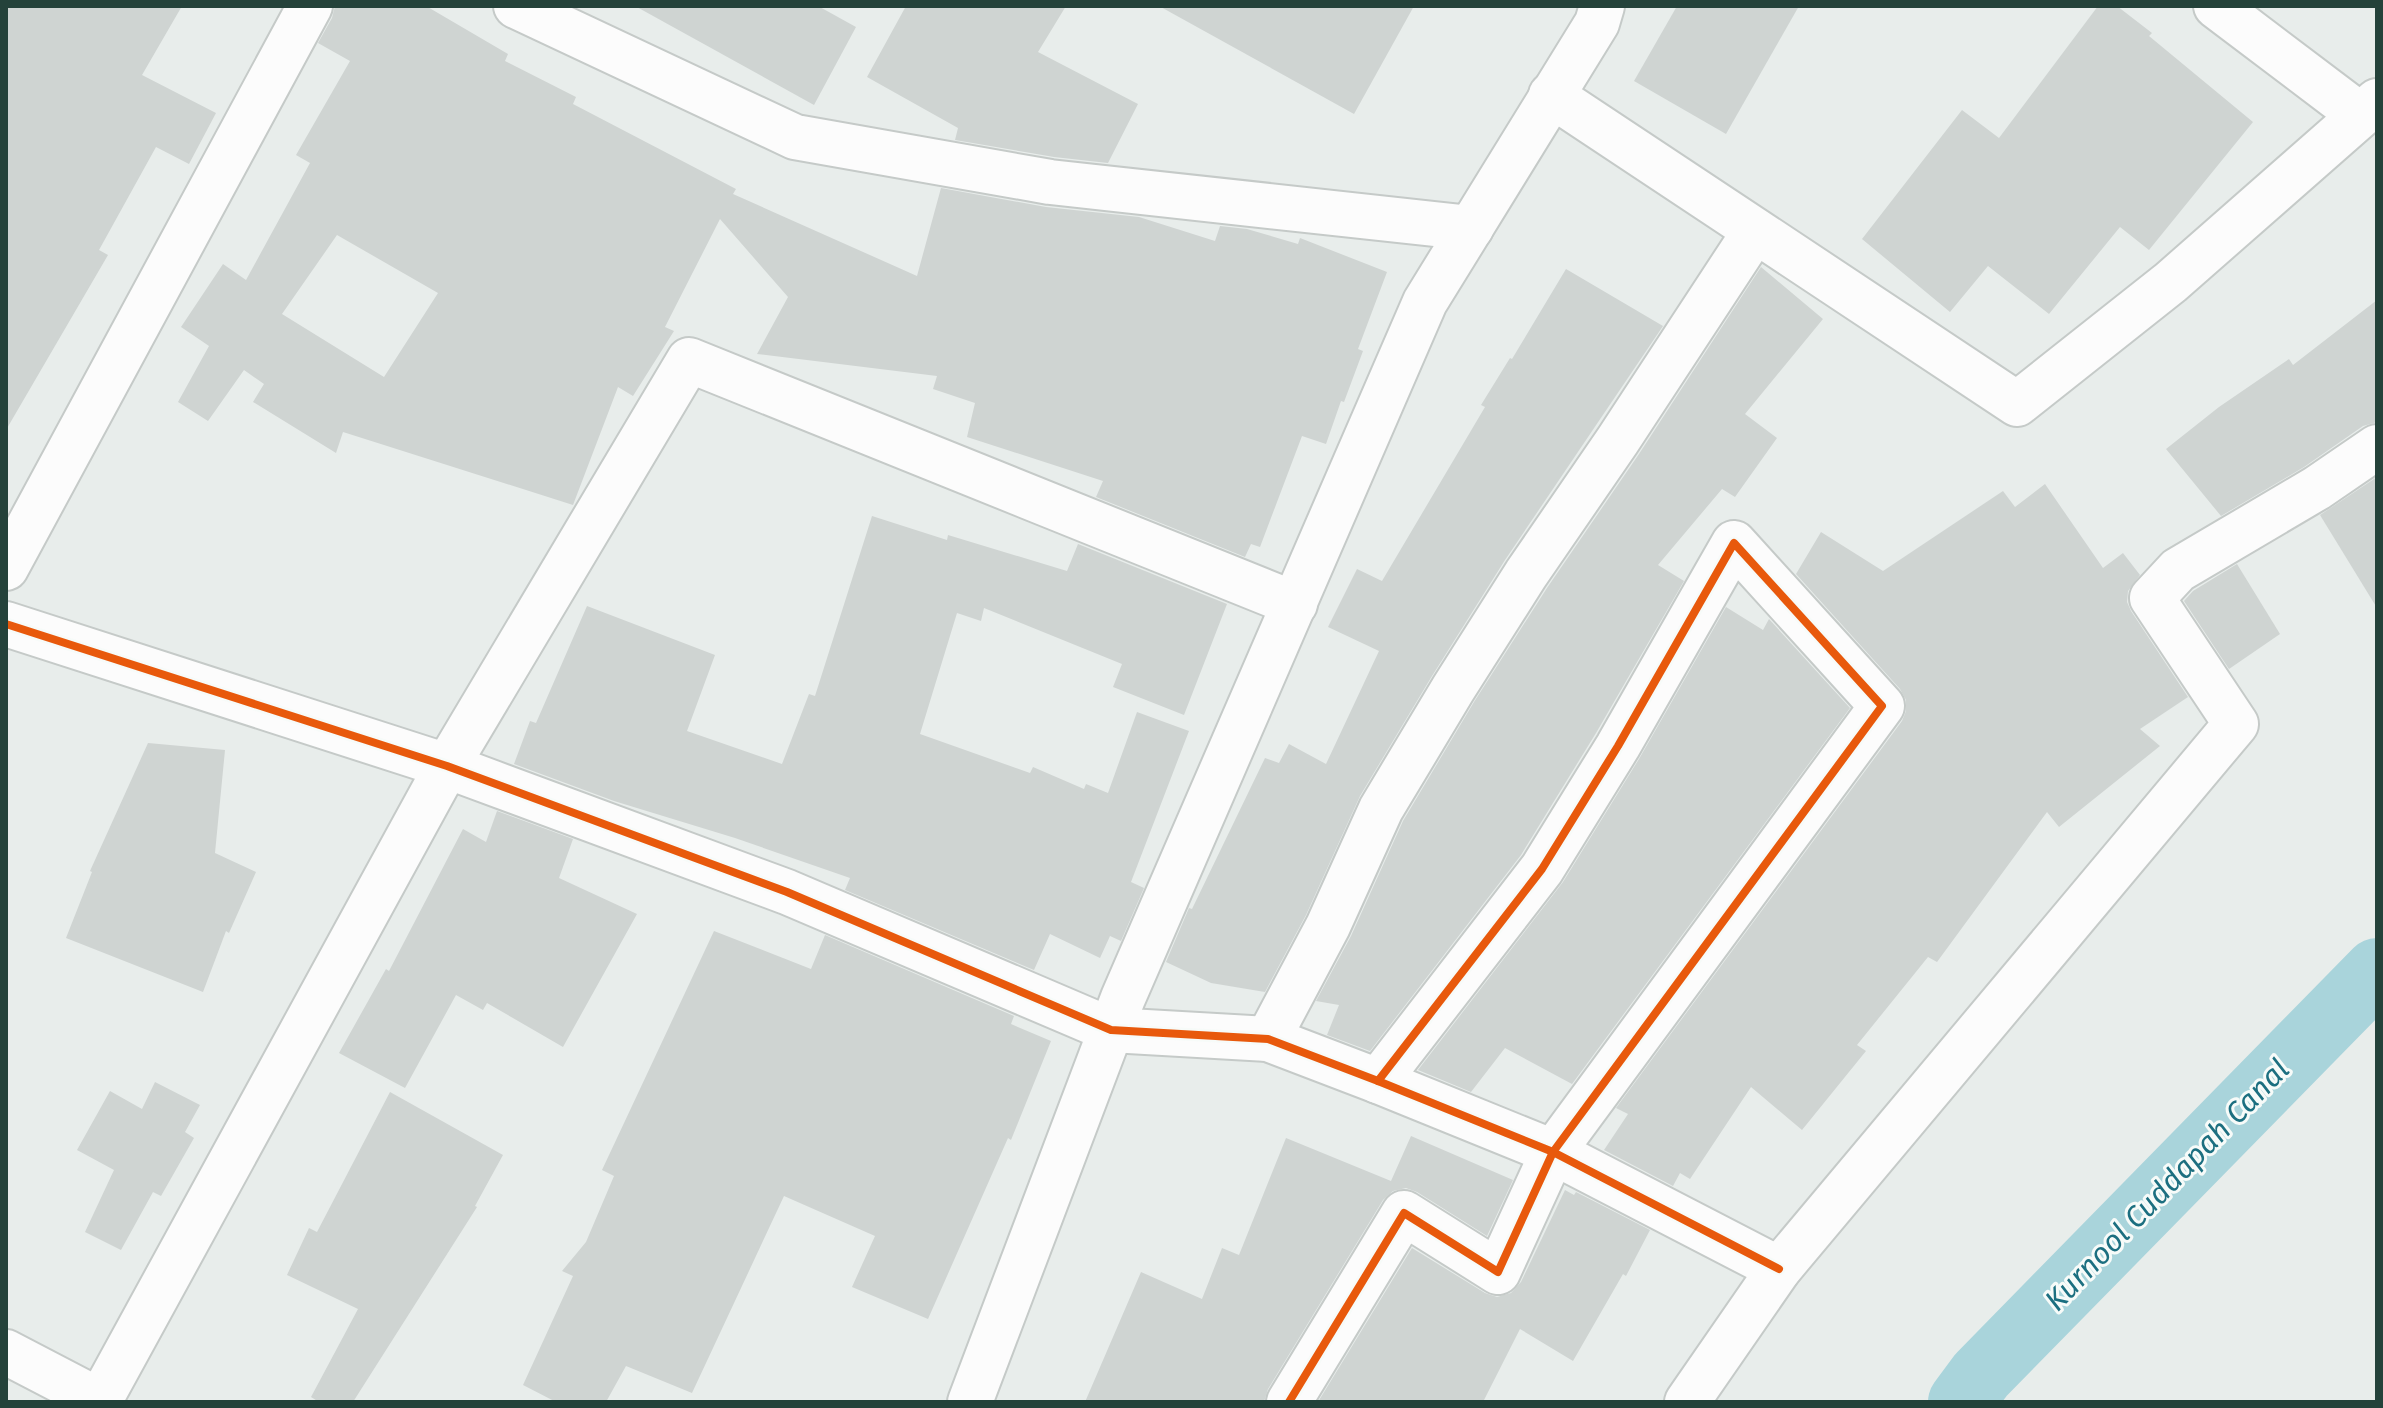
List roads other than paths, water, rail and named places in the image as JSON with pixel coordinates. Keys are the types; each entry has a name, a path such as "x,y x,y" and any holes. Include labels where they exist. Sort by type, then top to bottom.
{"street":[{"path":"6,568 310,6"},
{"path":"516,6 795,137 1050,182 1471,228"},
{"path":"970,1402 1111,1030 1425,302 1597,23 1602,6"},
{"path":"1551,95 2017,404 2171,282 2369,108 2216,6"},
{"path":"1268,1039 1328,926 1389,795 1526,574 1755,231"},
{"path":"6,1352 100,1402 447,766 689,360 1295,604"},
{"path":"1687,1402 1779,1269 2236,724 2152,598 2178,570 2317,488 2377,447"},
{"path":"1289,1402 1404,1213 1498,1272 1553,1152 1882,706 1734,543 1626,733 1542,869 1378,1081"},
{"path":"6,624 447,766 787,892 1111,1030 1268,1039 1553,1152 1779,1269"}],"waterway":[{"name":"Kurnool Cuddapah Canal","path":"1961,1402 1981,1375 2377,971"}]}
